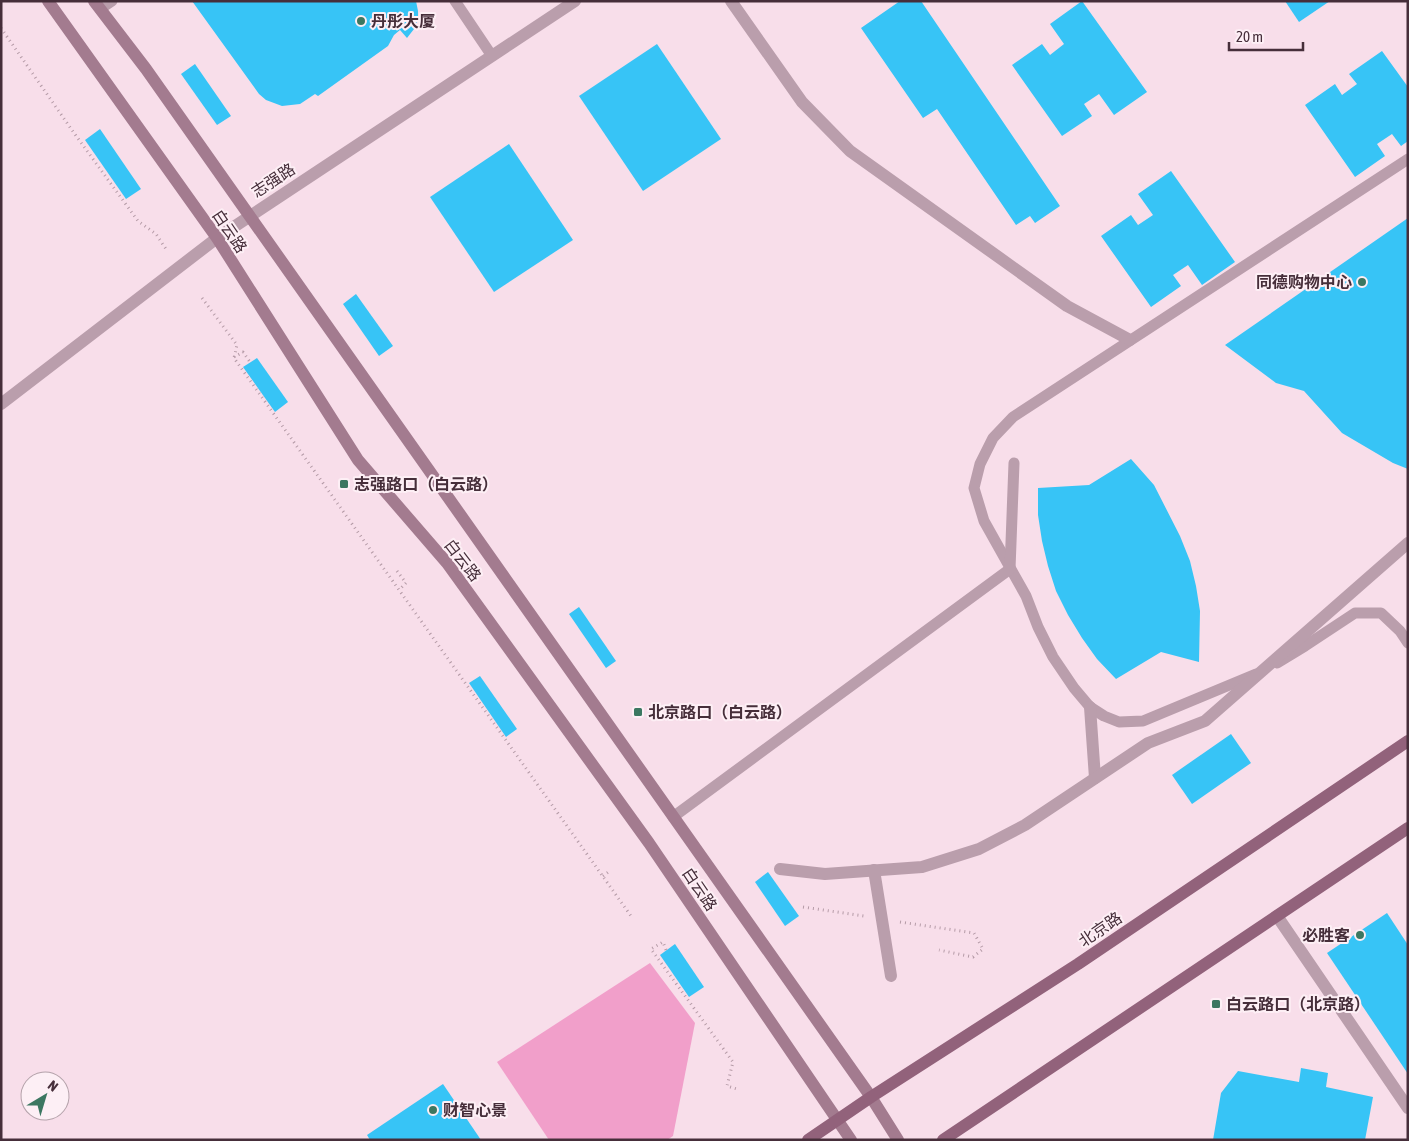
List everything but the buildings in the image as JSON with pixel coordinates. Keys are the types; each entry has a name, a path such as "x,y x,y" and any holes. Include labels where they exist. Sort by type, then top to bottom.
{"main road":[{"name":"白云路","path":"48,1 216,238 358,460 447,563 649,844 851,1140"},
{"name":"白云路","path":"97,5 146,69 250,216 870,1097 898,1140"},
{"name":"北京路","path":"808,1140 870,1097 1078,964 1408,741"},
{"path":"943,1140 1408,828"}],"street":[{"name":"志强路","path":"1,404 216,238 575,1"},
{"path":"731,1 802,102 850,151 1067,306 1130,340"},
{"path":"780,869 825,874 922,867 979,849 1025,825 1148,743 1205,721 1408,543"},
{"path":"1090,707 1095,778"},
{"path":"874,870 891,976"},
{"path":"1277,916 1408,1108"}],"lane":[{"path":"97,5 112,1"},
{"path":"455,1 492,56"},
{"path":"1408,159 1013,416 993,438 980,464 974,488 984,521 1026,596 1038,627 1053,657 1074,688 1090,707 1104,716 1119,722 1143,721 1259,673 1355,613 1381,613 1400,631 1408,643"},
{"path":"1010,569 1014,463"},
{"path":"673,817 1010,569"}],"path":[{"path":"1,28 138,221 156,234 166,249"},
{"path":"202,298 236,345 234,358 631,916"},
{"path":"234,358 243,352 250,362"},
{"path":"397,571 406,583 399,590"},
{"path":"603,876 611,870"},
{"path":"803,907 974,933 983,949 973,956 939,950"},
{"path":"666,950 663,942 651,949 733,1062 727,1086 737,1089"}],"shaded area":[{"path":"650,963 695,1023 673,1136 667,1140 549,1140 497,1062"}],"place":[{"name":"丹彤大厦","path":"361,21"},
{"name":"同德购物中心","path":"1362,282"},
{"name":"志强路口（白云路）","path":"344,484"},
{"name":"北京路口（白云路）","path":"638,712"},
{"name":"必胜客","path":"1360,935"},
{"name":"白云路口（北京路）","path":"1216,1004"},
{"name":"财智心景","path":"433,1110"}]}
